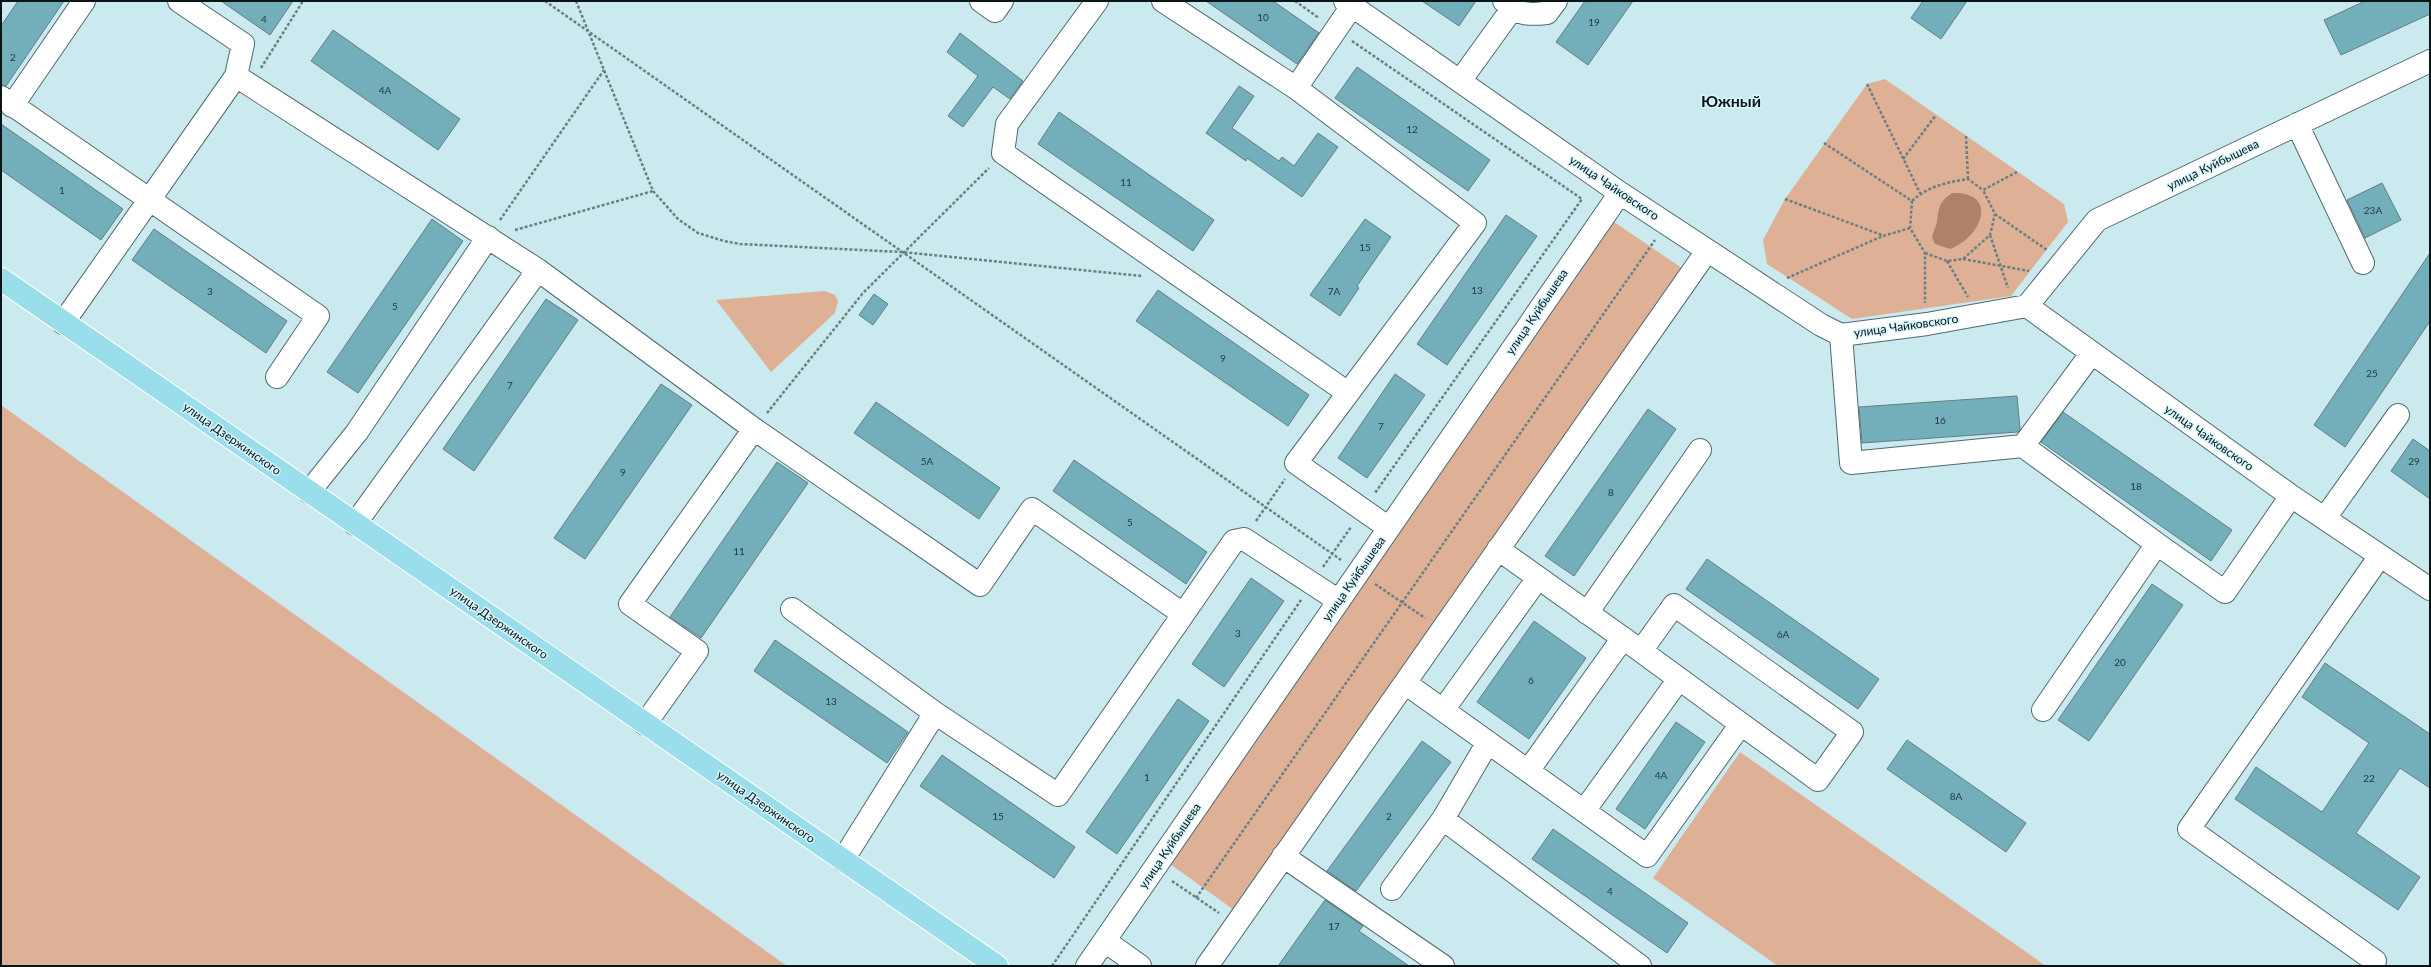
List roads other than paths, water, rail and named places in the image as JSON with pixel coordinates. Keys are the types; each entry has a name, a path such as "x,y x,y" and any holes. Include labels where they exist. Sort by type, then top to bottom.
{"main road":[{"name":"улица Дзержинского","path":"1,279 997,966"}],"street":[{"path":"84,1 7,102 318,316 277,377"},
{"path":"63,323 149,201 243,81 244,44 179,1"},
{"path":"981,1 995,11 1002,1"},
{"path":"1097,1 1007,124 1004,153 1348,393"},
{"path":"1163,1 1296,88 1475,223 1296,462 1389,528"},
{"path":"1460,81 1508,5 1530,15 1548,13 1556,1"},
{"path":"1296,88 1336,30 1349,3"},
{"name":"улица Чайковского","path":"1349,3 1620,193 1821,325 1841,335 1928,324 2026,306 2291,496 2430,589"},
{"name":"улица Куйбышева","path":"2026,306 2097,220 2430,61"},
{"path":"243,81 538,270 754,429 980,585 1032,509 1183,614"},
{"path":"2297,124 2363,263"},
{"name":"улица Куйбышева","path":"1087,966 1620,193"},
{"path":"309,492 357,432 488,238"},
{"path":"1216,963 1236,925 1707,251"},
{"path":"355,524 538,270"},
{"path":"1841,335 1852,463 2022,446 2225,592 2291,496"},
{"path":"2022,446 2091,354"},
{"path":"2325,518 2398,415"},
{"path":"645,724 697,651 630,604 754,429"},
{"path":"1587,613 1700,450"},
{"path":"792,609 936,713 1058,796 1234,541 1244,539 1339,601"},
{"path":"2043,710 2157,544"},
{"path":"1498,549 1818,780 1852,732 1674,605 1641,651"},
{"path":"2375,960 2189,829 2380,556"},
{"path":"1443,710 1538,578"},
{"path":"1528,772 1623,638"},
{"path":"1584,811 1679,680"},
{"path":"1405,683 1647,856 1741,724"},
{"path":"843,860 936,713"},
{"path":"1392,889 1442,819 1488,742"},
{"path":"1442,819 1640,966"},
{"path":"1284,856 1443,966"},
{"path":"1105,942 1140,966"}],"district":[{"name":"Южный","path":"1731,101"}]}
